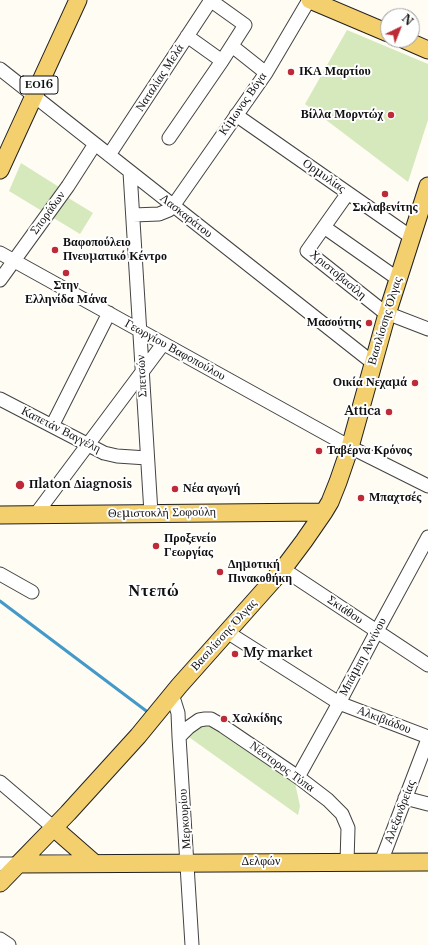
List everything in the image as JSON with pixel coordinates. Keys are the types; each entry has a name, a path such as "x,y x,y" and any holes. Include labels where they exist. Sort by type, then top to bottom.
{"main road":[{"name":"ΕΟ16","path":"0,170 78,0"},
{"path":"310,0 380,30"},
{"name":"Βασιλίσσης Όλγας","path":"0,883 54,828 108,769 283,568 324,512 330,502 338,482 350,447 398,278 411,237 423,216 428,186"},
{"name":"Θεμιστοκλή Σοφούλη","path":"0,515 324,512"},
{"path":"54,828 94,863"},
{"name":"Δελφών","path":"19,864 428,862"}],"street":[{"path":"169,138 245,25 211,0"},
{"name":"Ναταλίας Μελά","path":"109,155 211,0"},
{"name":"Κίμωνος Βόγα","path":"173,206 266,73 310,0"},
{"path":"187,36 222,61"},
{"path":"232,46 266,73"},
{"name":"Λασκαράτου","path":"0,69 373,364"},
{"name":"Ορμυλίας","path":"236,115 411,237"},
{"name":"Σποράδων","path":"0,280 64,191 95,144"},
{"name":"Σπετσών","path":"130,172 151,513"},
{"path":"348,193 324,227 398,278"},
{"path":"133,215 159,214 169,210 173,206"},
{"name":"Χριστοβασίλη","path":"324,227 307,251 387,314"},
{"name":"Γεωργίου Βαφοπούλου","path":"0,253 350,447 428,486"},
{"path":"52,426 109,313"},
{"path":"387,314 428,329"},
{"path":"36,514 163,344"},
{"name":"Καπετάν Βαγγέλη","path":"0,399 104,453 147,458"},
{"name":"Μπάμπη Αννίνου","path":"298,777 428,537"},
{"name":"Σκιάθου","path":"283,568 428,664"},
{"path":"0,574 32,592"},
{"name":"Αλκιβιάδου","path":"227,632 339,703 428,738"},
{"name":"Μερκουρίου","path":"172,694 178,713 192,945"},
{"name":"Νέστορος Τύπα","path":"179,737 199,720 211,719 298,777 328,800 342,814 348,828 347,862"},
{"name":"Αλεξανδρείας","path":"381,862 428,738"},
{"path":"0,782 54,828"},
{"path":"405,798 428,804"},
{"path":"0,864 19,864"},
{"path":"0,939 9,945"}],"green space":[{"path":"347,30 380,44 380,48 390,48 428,64 428,120 408,182 305,104"},
{"path":"21,163 59,187 57,191 93,213 80,234 9,191"},
{"path":"207,722 295,783 300,806 298,815 186,735"}],"waterway":[{"path":"0,601 149,713"}],"place":[{"name":"ΙΚΑ Μαρτίου","path":"291,72"},
{"name":"Βίλλα Μορντώχ","path":"391,115"},
{"name":"Σκλαβενίτης","path":"385,194"},
{"name":"Βαφοπούλειο Πνευματικό Κέντρο","path":"55,250"},
{"name":"Στην Ελληνίδα Μάνα","path":"66,273"},
{"name":"Μασούτης","path":"369,323"},
{"name":"Οικία Νεχαμά","path":"415,383"},
{"name":"Attica","path":"389,412"},
{"name":"Ταβέρνα Κρόνος","path":"319,451"},
{"name":"Πlaton Δiagnosis","path":"20,485"},
{"name":"Νέα αγωγή","path":"175,489"},
{"name":"Μπαχτσές","path":"361,498"},
{"name":"Προξενείο Γεωργίας","path":"156,546"},
{"name":"Δημοτική Πινακοθήκη","path":"220,572"},
{"name":"My market","path":"235,654"},
{"name":"Χαλκίδης","path":"224,719"}],"district":[{"name":"Ντεπώ","path":"154,591"}]}
